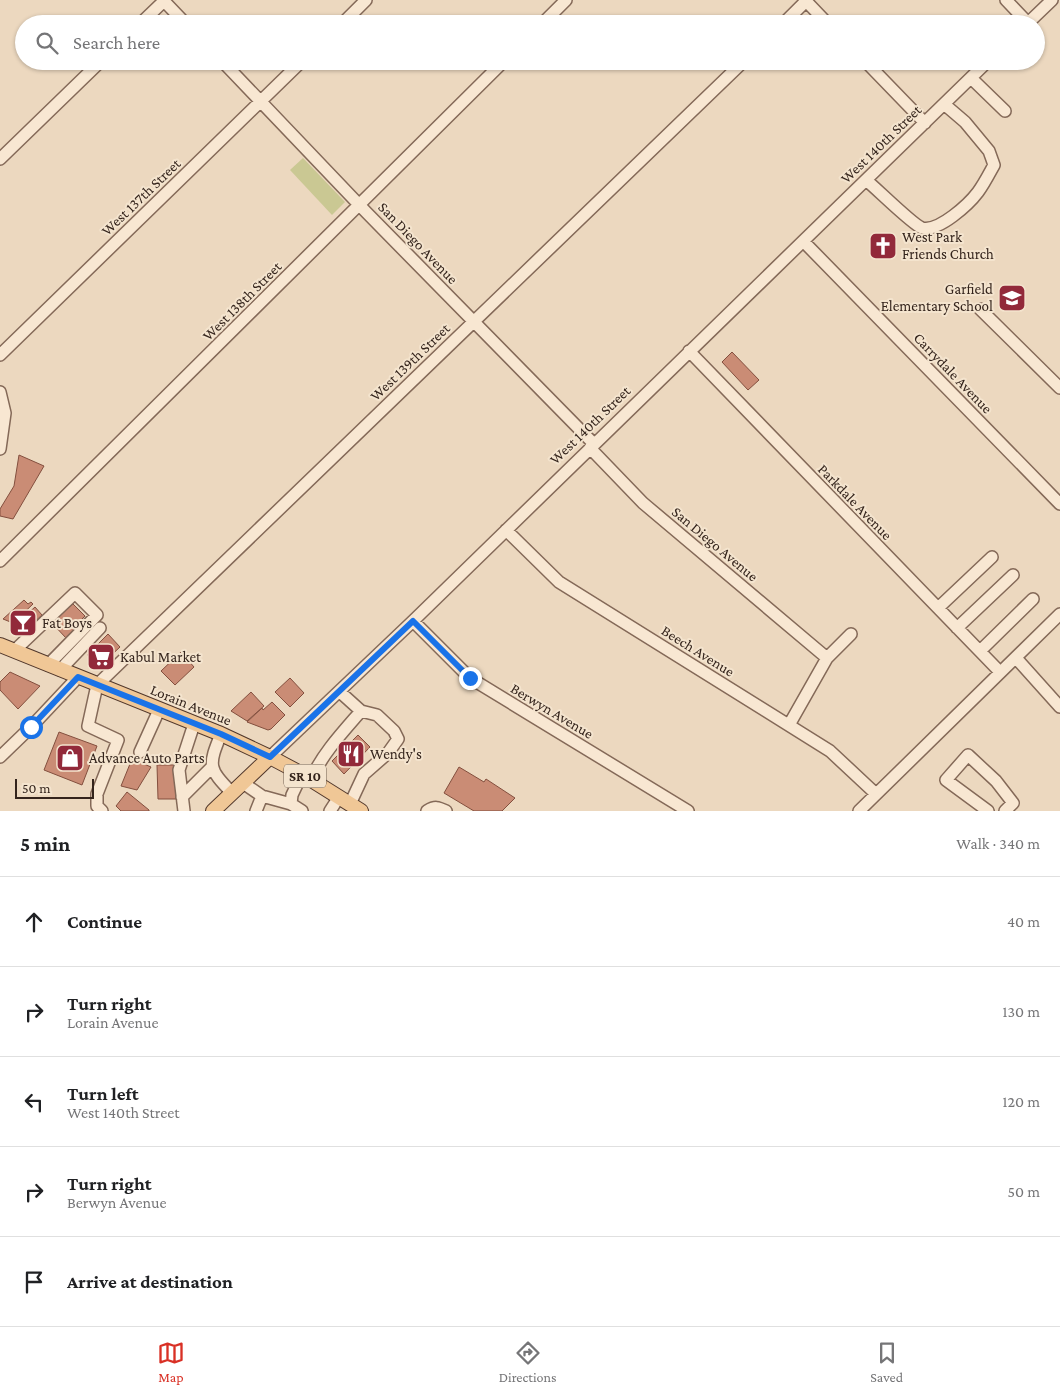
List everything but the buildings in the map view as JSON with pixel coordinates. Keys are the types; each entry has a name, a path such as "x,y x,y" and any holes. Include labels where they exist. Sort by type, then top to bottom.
{"main road":[{"name":"Lorain Avenue","path":"0,645 221,734 270,757 350,804"},
{"name":"West 140th Street","path":"213,811 270,757"}],"street":[{"path":"149,15 164,0 178,15"},
{"path":"351,15 366,0"},
{"path":"551,15 566,0"},
{"path":"1006,0 1020,15"},
{"path":"1036,15 1052,0"},
{"path":"792,15 806,1 819,15"},
{"path":"0,159 93,70"},
{"name":"San Diego Avenue","path":"231,70 474,322 592,446 643,503 827,658"},
{"name":"West 137th Street","path":"0,355 293,70"},
{"name":"West 138th Street","path":"0,561 495,70"},
{"name":"West 139th Street","path":"97,685 735,70"},
{"path":"874,70 925,123"},
{"name":"West 140th Street","path":"270,757 340,692 979,70"},
{"path":"971,78 1005,111"},
{"path":"866,180 912,222 922,228 932,228 963,209 978,192 994,165 989,151 965,122 944,104"},
{"name":"Carrydale Avenue","path":"804,242 1060,504"},
{"path":"980,309 1055,375 1060,388"},
{"name":"Parkdale Avenue","path":"689,351 1000,672"},
{"path":"0,392 5,413 0,449"},
{"name":"Beech Avenue","path":"506,530 559,582 830,751 876,794"},
{"path":"938,608 992,557"},
{"path":"958,628 1013,575"},
{"path":"14,651 75,593 97,615 54,667"},
{"path":"980,651 1033,599"},
{"path":"859,811 1060,614"},
{"name":"Berwyn Avenue","path":"413,621 470,678 688,811"},
{"path":"54,667 100,628"},
{"path":"789,725 827,658 851,634"},
{"path":"1016,658 1060,707"},
{"path":"2,751 78,677"},
{"path":"97,685 88,726 118,740 97,794 98,806 102,811"},
{"path":"330,811 350,804 364,774 388,753 398,739 394,731 377,715 361,711 340,692"},
{"path":"140,752 159,710"},
{"path":"291,804 292,795 361,711"},
{"path":"184,811 179,770 194,724"},
{"path":"221,734 212,758 212,766 218,778 232,793"},
{"path":"988,811 946,780 968,755 996,782 1012,803 1005,811"},
{"path":"182,797 212,766"},
{"path":"243,783 262,796 291,804 302,811"},
{"path":"256,811 262,796"},
{"path":"427,811 435,807 446,811"}],"shaded area":[{"path":"303,158 345,202 332,215 290,170"}],"place":[{"name":"West Park Friends Church","path":"883,246"},
{"name":"Garfield Elementary School","path":"1012,298"},
{"name":"Fat Boys","path":"23,623"},
{"name":"Kabul Market","path":"101,657"},
{"name":"Wendy's","path":"351,754"},
{"name":"Advance Auto Parts","path":"70,758"}],"route":[{"path":"31,727 78,677 221,734 270,757 413,621 470,678"}]}
